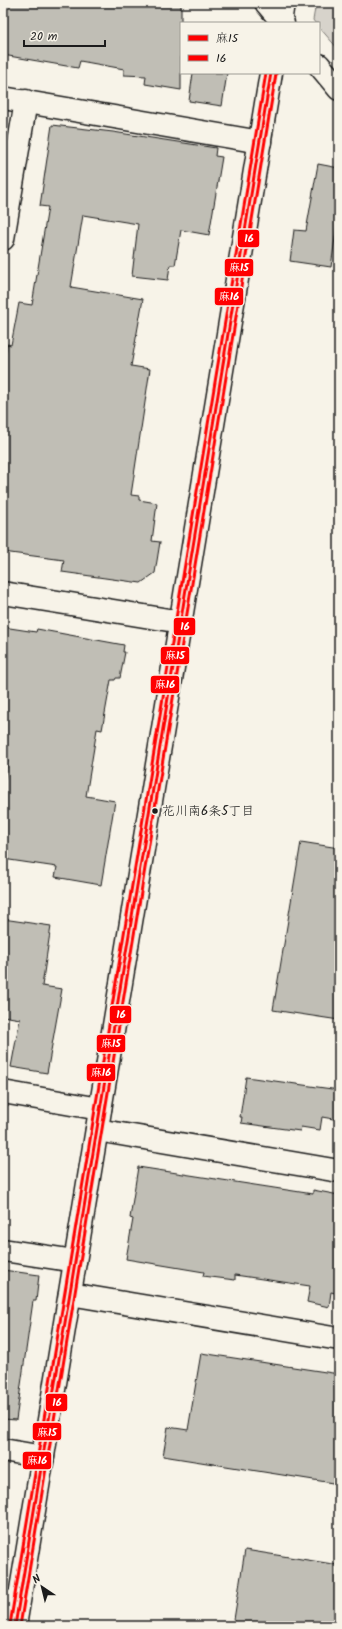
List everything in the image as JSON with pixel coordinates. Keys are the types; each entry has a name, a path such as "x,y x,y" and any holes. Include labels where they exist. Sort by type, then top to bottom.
{"street":[{"path":"266,3 281,17"},
{"path":"320,66 339,89"},
{"path":"15,1626 11,1602 43,1457 271,74"},
{"path":"3,98 260,142"},
{"path":"3,239 26,102"},
{"path":"3,592 181,622"},
{"path":"3,1092 100,1109"},
{"path":"97,1130 339,1171"},
{"path":"3,1250 75,1262"},
{"path":"70,1294 339,1339"},
{"path":"3,1450 43,1457"}],"shaded area":[{"path":"316,3 339,3 339,50 320,28 320,22 314,22 313,20"}],"building":[{"path":"8,3 181,3 181,90 145,84 146,76 124,75 124,69 80,61 78,68 3,55 3,30"},
{"path":"193,74 227,74 222,106 189,101"},
{"path":"52,125 113,132 216,148 215,156 222,157 209,235 181,230 175,265 170,265 168,280 132,276 138,224 83,215 71,287 143,299 131,366 150,369 131,495 139,496 139,500 157,503 152,541 160,542 155,573 141,583 62,572 64,560 3,552 3,370 7,344 11,345 19,303 32,305 48,207 40,206"},
{"path":"318,164 339,168 339,209 331,267 290,261 294,230 306,231"},
{"path":"3,627 36,632 37,629 124,645 123,652 125,652 120,678 111,680 102,730 97,729 86,796 115,801 101,885 55,877 57,867 3,859 3,788 8,761 3,760"},
{"path":"301,842 339,848 339,1020 273,1010"},
{"path":"3,919 51,926 42,986 62,989 47,1073 11,1067 20,1019 3,1016"},
{"path":"246,1077 339,1090 339,1120 322,1117 320,1130 301,1127 300,1131 241,1123 242,1117 240,1117"},
{"path":"138,1167 313,1194 313,1190 339,1195 339,1294 331,1292 329,1307 307,1302 310,1286 235,1275 235,1280 203,1276 204,1272 126,1259 133,1219 130,1218"},
{"path":"3,1270 39,1275 36,1301 33,1301 16,1420 3,1419"},
{"path":"201,1353 339,1374 339,1484 163,1456 168,1427 188,1430"},
{"path":"245,1550 339,1565 339,1626 233,1626"}],"transit line":[{"name":"麻16","path":"10,1625 266,74"},
{"name":"麻15","path":"15,1626 271,74"},
{"name":"16","path":"20,1626 276,74"}],"place":[{"name":"花川南6条5丁目","path":"155,811"}]}
